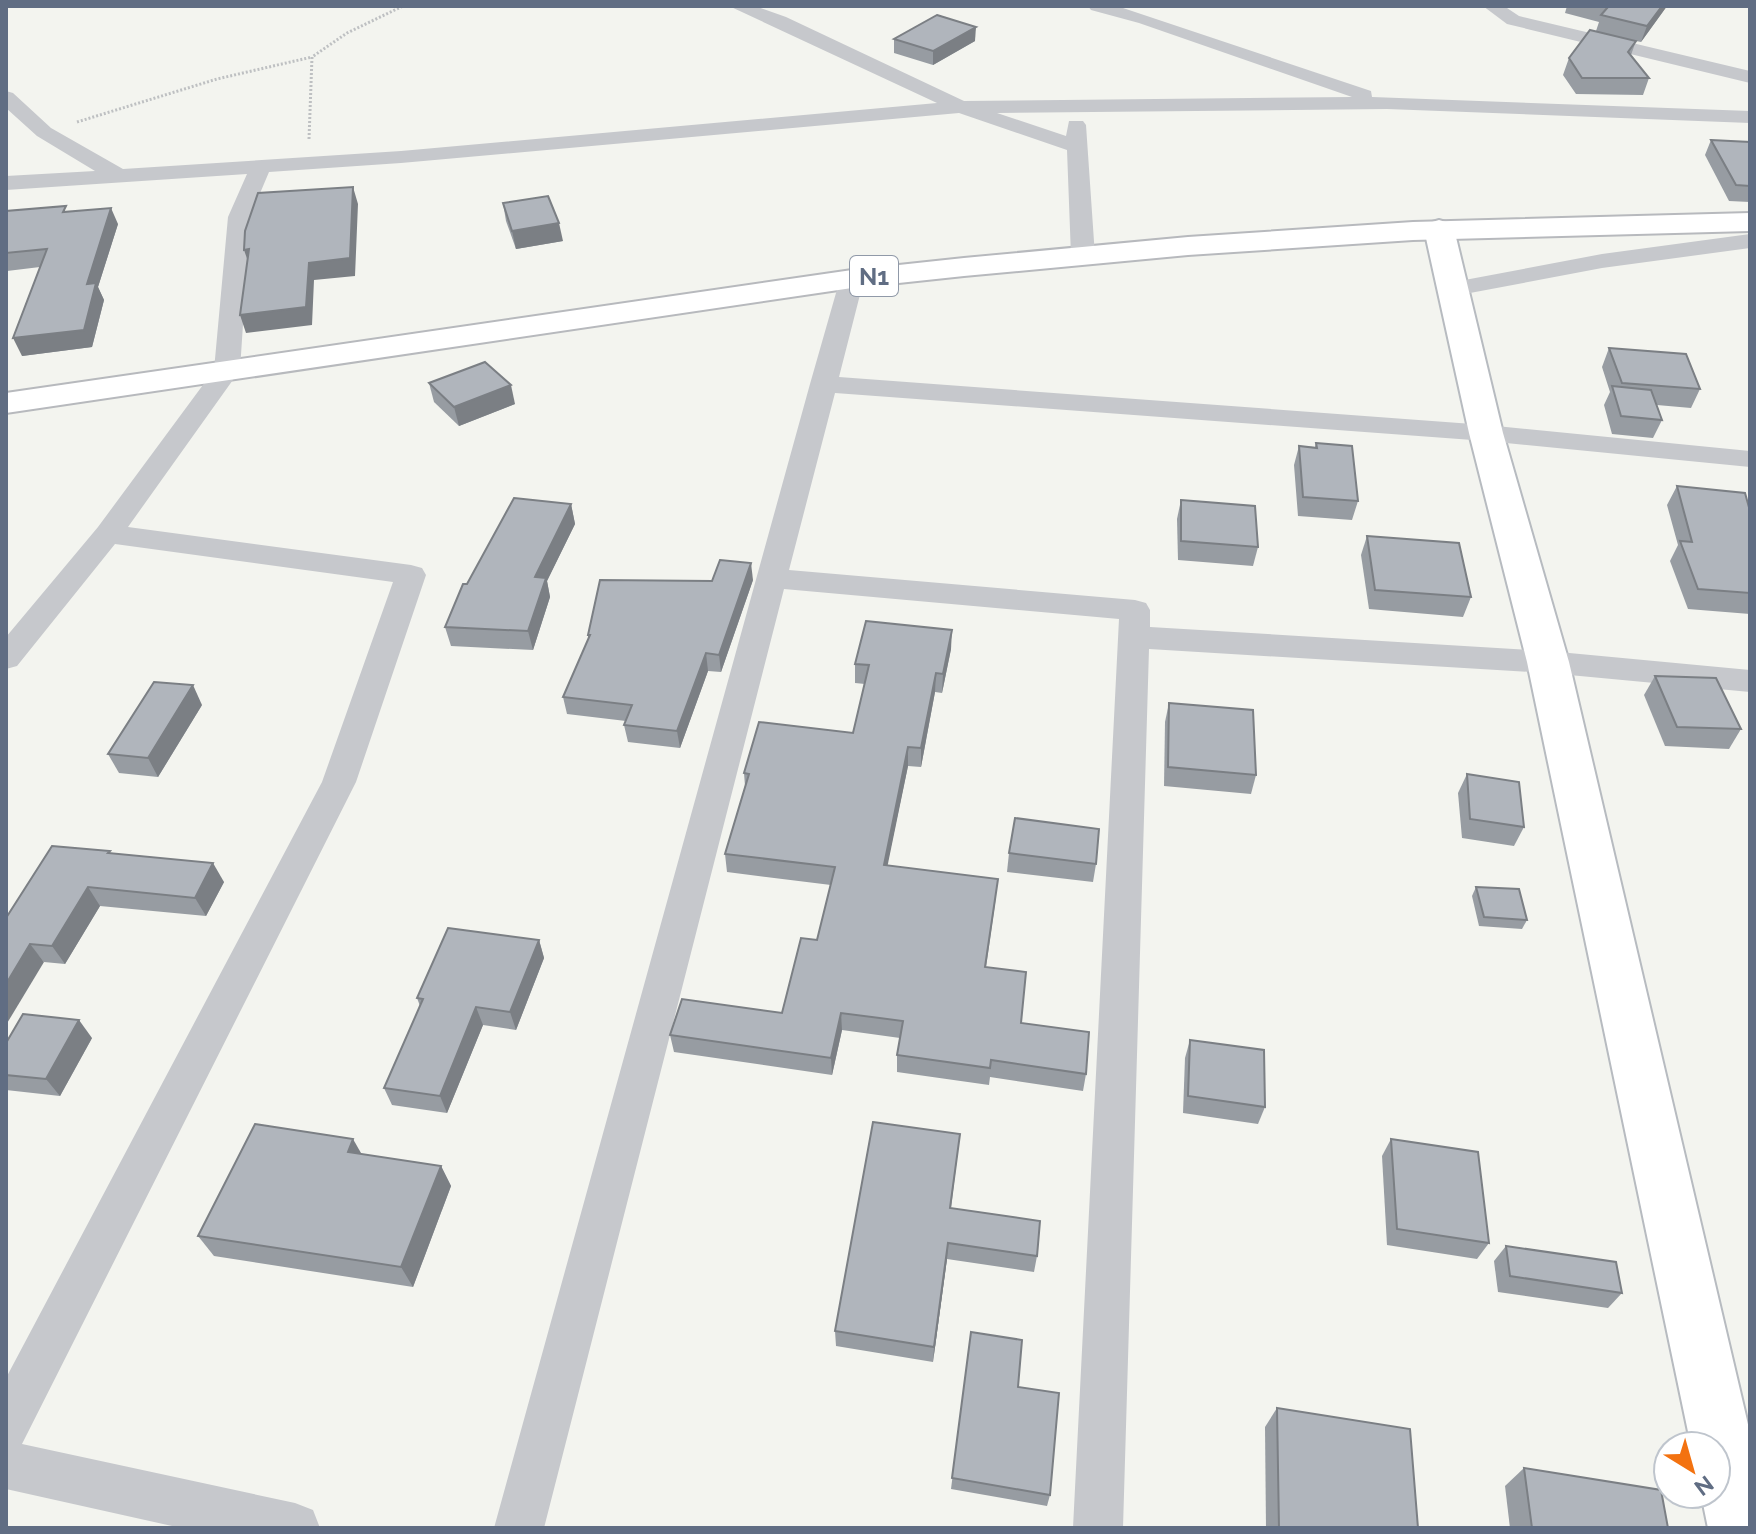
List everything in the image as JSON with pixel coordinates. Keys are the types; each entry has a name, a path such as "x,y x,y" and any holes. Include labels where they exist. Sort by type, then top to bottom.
{"main road":[{"name":"N1","path":"6,403 852,279 1083,256 1439,229 1641,221 1750,222"},
{"path":"1439,229 1486,433 1548,662 1740,1528"}],"street":[{"path":"738,6 780,21 961,107 1077,147"},
{"path":"1097,6 1145,19 1387,103"},
{"path":"1492,6 1513,20 1750,77"},
{"path":"6,97 44,132 120,176"},
{"path":"6,183 260,167 961,107 1387,103 1750,117"},
{"path":"1075,106 1083,256"},
{"path":"6,658 108,534 227,370 239,217 260,167"},
{"path":"1454,289 1560,266 1750,241"},
{"path":"519,1528 852,279"},
{"path":"823,384 1486,433 1750,459"},
{"path":"6,1427 339,782 411,575 108,534"},
{"path":"771,578 1135,610 1098,1528"},
{"path":"1134,637 1548,662 1750,681"},
{"path":"6,1465 295,1528"}],"path":[{"path":"44,132 217,79 312,57 347,33 403,6"},
{"path":"309,163 312,57"}],"building":[{"path":"1604,6 1662,6 1647,26 1601,15 1608,7"},
{"path":"937,15 976,27 933,51 894,39"},
{"path":"1590,30 1636,41 1628,52 1649,78 1582,78 1569,58"},
{"path":"1711,140 1750,142 1750,186 1736,185"},
{"path":"353,187 350,258 309,263 306,307 240,315 249,249 244,250 245,231 258,193"},
{"path":"548,196 559,223 512,231 503,203"},
{"path":"66,206 63,212 111,208 87,284 96,283 84,330 13,338 47,249 6,253 6,211"},
{"path":"1609,348 1686,354 1700,389 1622,383"},
{"path":"485,362 511,385 454,407 429,383"},
{"path":"1612,386 1651,390 1662,420 1621,416"},
{"path":"1316,443 1352,446 1358,501 1303,497 1299,446 1317,448"},
{"path":"1677,486 1745,493 1750,511 1750,593 1698,589 1680,541 1692,542"},
{"path":"514,498 571,504 535,577 546,578 528,631 445,627 463,584 467,584"},
{"path":"1181,500 1255,506 1258,547 1181,541"},
{"path":"1367,536 1459,543 1471,597 1375,590"},
{"path":"720,560 751,563 719,655 706,653 677,731 624,725 632,705 563,697 590,635 600,580 712,581"},
{"path":"866,621 952,630 943,674 936,673 921,748 908,747 884,865 998,879 985,967 1026,972 1021,1023 1089,1032 1086,1074 991,1060 990,1068 897,1055 903,1021 841,1013 831,1058 670,1035 682,999 782,1013 801,938 817,940 835,867 725,854 749,774 744,773 759,722 853,733 869,665 855,664"},
{"path":"1655,676 1716,678 1741,729 1677,727"},
{"path":"154,682 193,685 148,758 108,754"},
{"path":"1169,703 1253,710 1256,775 1168,767"},
{"path":"1467,774 1519,782 1524,827 1470,819"},
{"path":"1015,818 1099,829 1096,864 1009,853"},
{"path":"52,846 213,863 195,898 88,887 52,946 30,944 6,984 6,918"},
{"path":"1476,887 1519,889 1527,920 1484,917"},
{"path":"448,928 539,940 510,1012 476,1007 440,1096 384,1088 423,999 417,998"},
{"path":"23,1014 79,1020 46,1079 6,1075 6,1043"},
{"path":"1190,1040 1264,1050 1265,1107 1188,1096"},
{"path":"873,1122 960,1134 950,1208 1040,1221 1037,1256 948,1243 934,1347 835,1331"},
{"path":"255,1124 353,1139 348,1152 441,1166 401,1267 198,1236"},
{"path":"1391,1139 1478,1152 1489,1243 1397,1229"},
{"path":"1506,1246 1616,1262 1622,1293 1510,1276"},
{"path":"971,1332 1022,1340 1018,1387 1059,1393 1050,1495 952,1478"},
{"path":"1277,1408 1410,1429 1418,1528 1279,1528"},
{"path":"1524,1468 1652,1489 1652,1510 1665,1510 1668,1528 1532,1528"}]}
